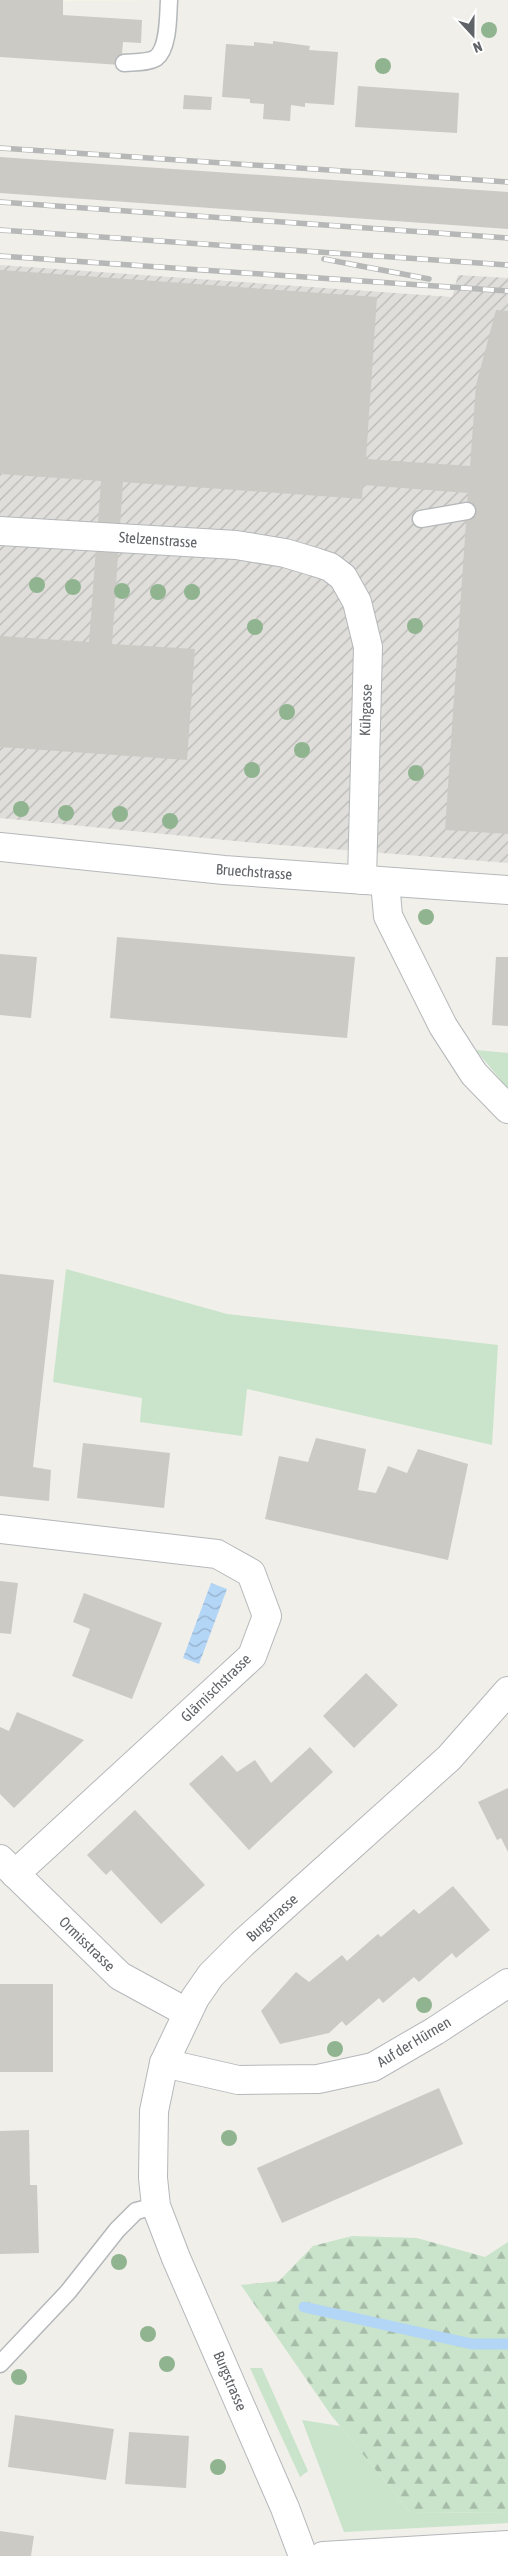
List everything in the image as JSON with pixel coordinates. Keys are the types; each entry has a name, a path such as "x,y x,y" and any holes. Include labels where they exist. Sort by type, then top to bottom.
{"street":[{"name":"Stelzenstrasse","path":"0,531 236,545 285,553 315,562"},
{"name":"Kühgasse","path":"315,562 330,567 343,577 352,590 364,626 368,647 373,881 388,916 443,1026 474,1074 508,1109"},
{"name":"Bruechstrasse","path":"0,847 224,870 508,890"},
{"name":"Glärnischstrasse","path":"0,1529 217,1554 251,1573 267,1616 252,1656 7,1867"},
{"name":"Burgstrasse","path":"303,2556 285,2508 176,2258 156,2206 153,2152 154,2111 164,2062 186,2012 211,1975 242,1944 449,1758 508,1691"},
{"name":"Ormisstrasse","path":"7,1867 120,1976 186,2012"},
{"name":"Auf der Hürnen","path":"164,2062 238,2080 318,2080 373,2067 508,1983"},
{"path":"323,2556 466,2552 508,2545"}],"lane":[{"path":"124,63 147,61 156,58 161,51 168,30 169,0"},
{"path":"421,519 467,512"},
{"path":"0,2364 68,2292 117,2230 136,2211 156,2206"}],"shaded area":[{"path":"17,0 183,0 26,1"},
{"path":"0,265 452,297 458,275 508,278 508,863 256,843 0,818"}],"green space":[{"path":"476,1050 508,1053 508,1089"},
{"path":"66,1269 227,1314 498,1345 492,1445 247,1389 242,1436 140,1422 142,1398 53,1382"},
{"path":"352,2236 417,2238 485,2257 508,2242 508,2513 410,2512 331,2415 241,2285 279,2281 313,2246"},
{"path":"250,2368 262,2368 308,2471 300,2477"},
{"path":"302,2420 340,2426 410,2512 508,2513 508,2523 344,2532"}],"water":[{"path":"211,1583 227,1589 199,1664 183,1658"}],"building":[{"path":"0,0 63,0 63,15 142,20 141,43 123,42 121,65 0,57"},
{"path":"273,41 310,46 309,50 338,52 334,105 305,103 305,107 291,105 290,121 263,119 264,104 250,103 250,99 222,97 226,44 254,46 254,42 273,44"},
{"path":"358,86 459,93 457,133 355,127"},
{"path":"184,95 212,97 211,110 183,109"},
{"path":"0,157 508,192 508,229 0,193"},
{"path":"0,270 377,297 366,459 470,466 476,385 496,310 508,311 508,834 445,830 468,493 363,485 362,499 123,482 112,644 195,649 187,760 0,747 0,636 89,642 101,481 0,474"},
{"path":"117,937 355,957 347,1038 110,1018"},
{"path":"0,954 37,957 31,1018 0,1015"},
{"path":"496,957 508,957 508,1026 492,1025"},
{"path":"0,1274 54,1280 33,1467 51,1470 49,1501 0,1496"},
{"path":"316,1438 366,1449 358,1490 376,1493 388,1466 407,1473 418,1449 468,1464 448,1560 265,1519 279,1456 308,1462"},
{"path":"83,1443 170,1453 164,1508 77,1498"},
{"path":"0,1581 18,1583 11,1634 0,1633"},
{"path":"84,1593 162,1623 132,1699 72,1676 90,1629 73,1622"},
{"path":"366,1673 398,1705 354,1748 323,1716"},
{"path":"17,1712 84,1740 14,1808 0,1794 0,1727 9,1731"},
{"path":"310,1747 333,1772 249,1850 189,1784 222,1755 237,1772 255,1760 271,1783"},
{"path":"508,1788 508,1852 501,1838 497,1840 478,1802"},
{"path":"135,1810 205,1885 161,1924 111,1870 106,1875 87,1855"},
{"path":"453,1886 490,1930 456,1958 452,1953 419,1982 414,1977 383,2003 379,1998 346,2026 342,2021 329,2033 280,2044 261,2011 296,1972 309,1982 342,1955 347,1961 378,1934 381,1937 414,1909 419,1914"},
{"path":"0,1984 53,1984 53,2072 0,2072"},
{"path":"439,2088 463,2144 282,2223 257,2168"},
{"path":"29,2130 30,2185 37,2185 39,2253 0,2254 0,2131"},
{"path":"15,2415 114,2429 106,2480 8,2467"},
{"path":"129,2432 189,2436 186,2488 125,2484"},
{"path":"0,2531 34,2536 31,2556 0,2556"}],"waterway":[{"path":"304,2307 472,2344 508,2344"}],"railway":[{"path":"0,148 508,182"},
{"path":"0,202 508,238"},
{"path":"0,230 508,265"},
{"path":"0,256 508,291"},
{"path":"324,259 429,279"}]}
